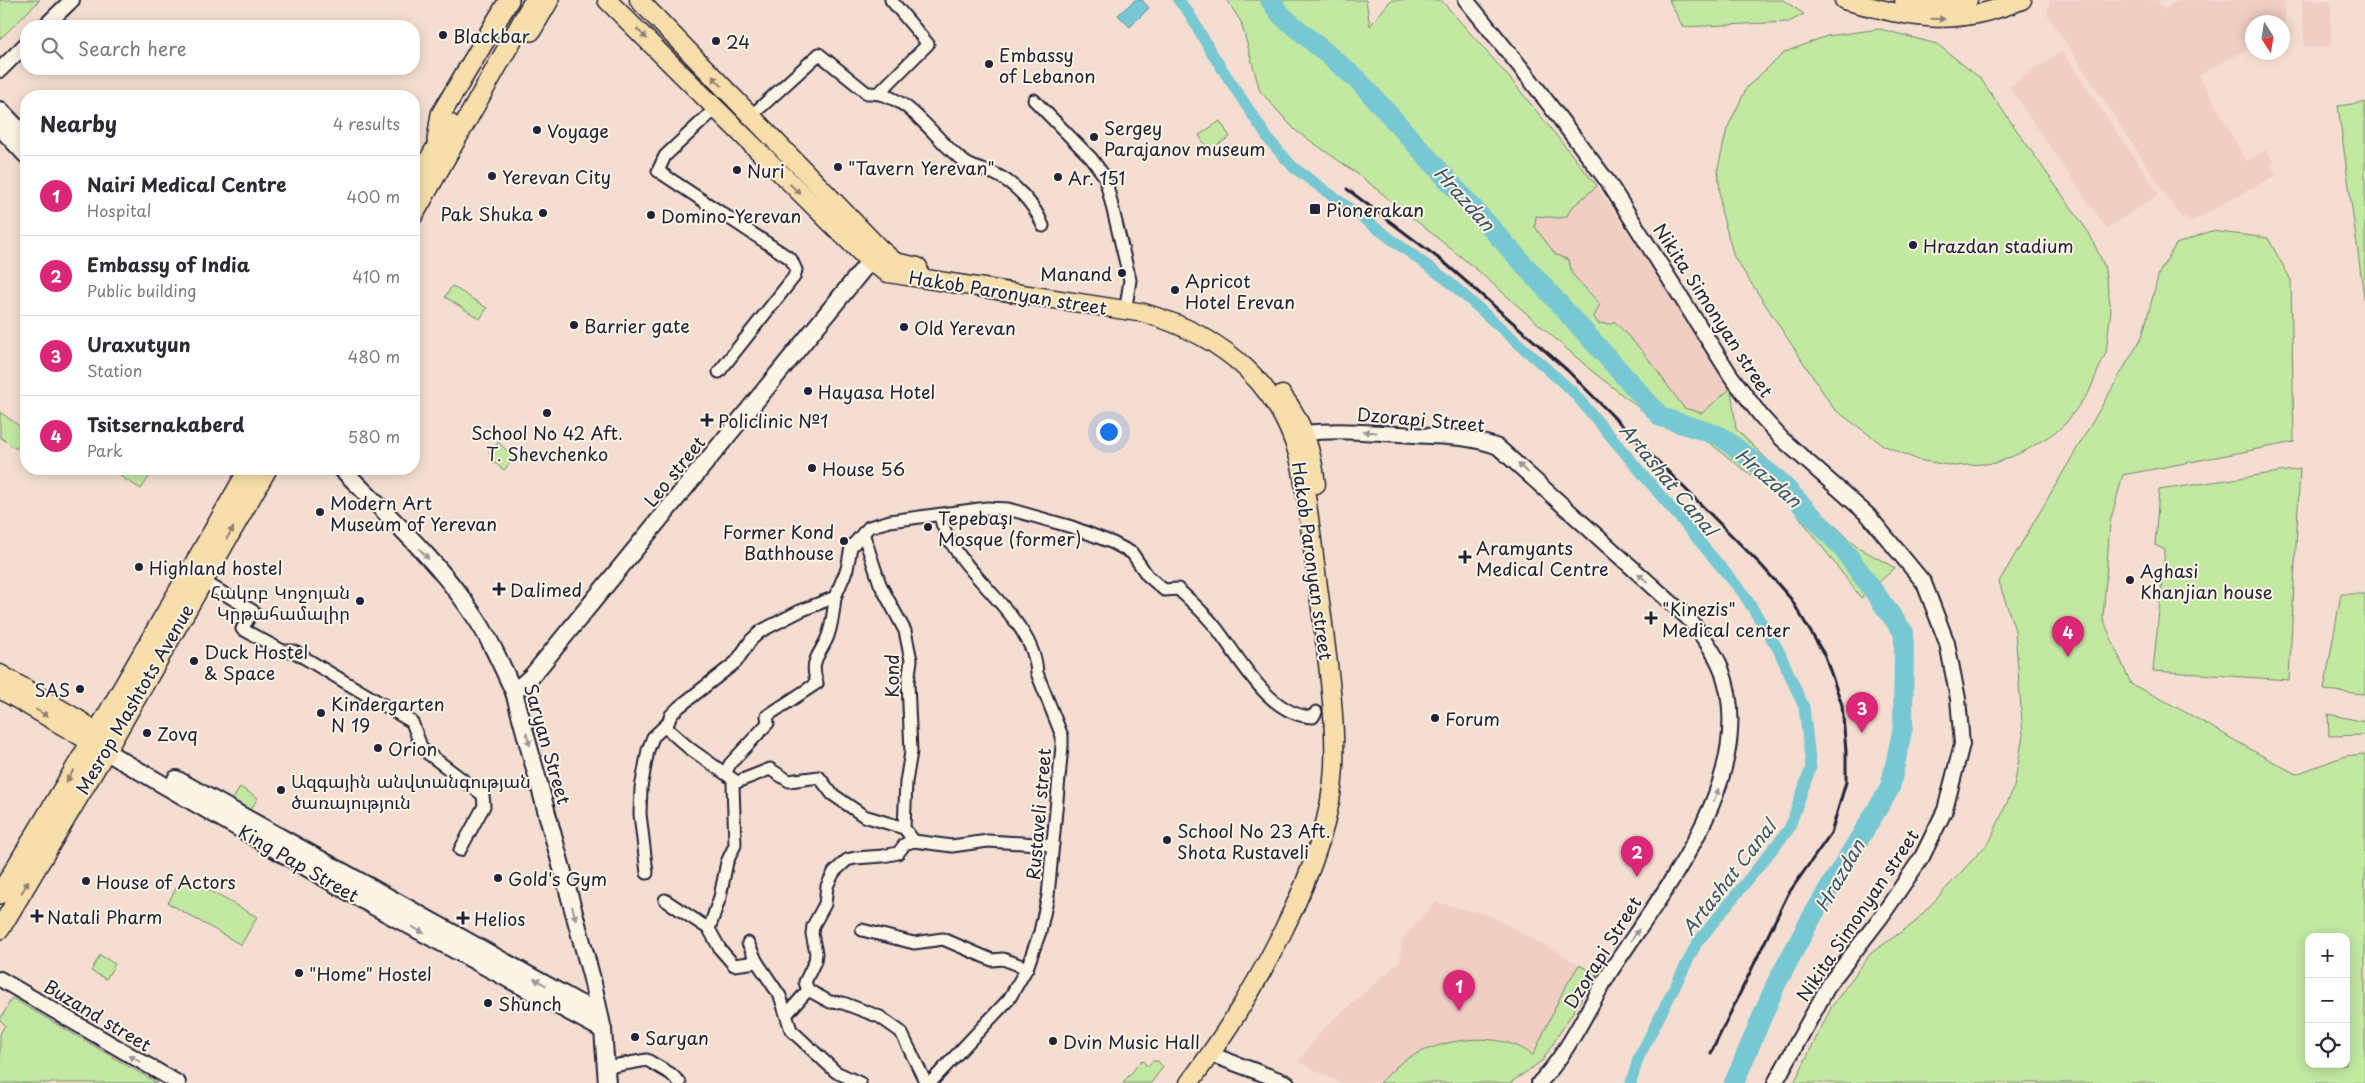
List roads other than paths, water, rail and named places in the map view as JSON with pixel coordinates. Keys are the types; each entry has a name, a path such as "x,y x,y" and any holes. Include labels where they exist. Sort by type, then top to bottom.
{"highway":[{"path":"434,178 480,118 550,0"},
{"path":"420,203 521,2"},
{"path":"420,175 521,2"},
{"name":"Mesrop Mashtots Avenue","path":"0,929 245,475"},
{"name":"Mesrop Mashtots Avenue","path":"0,894 101,742 203,581 264,475"}],"main road":[{"name":"Hakob Paronyan street","path":"607,0 715,109 875,255 905,265 1127,300 1151,305 1187,318 1231,345 1272,383 1292,407 1305,432 1314,468 1337,642 1345,750 1341,792 1337,814 1301,913 1255,998 1213,1058 1189,1083"},
{"name":"Hakob Paronyan street","path":"639,0 751,116 875,255 888,273 1144,313 1189,328 1224,349 1259,381 1282,414 1301,465 1305,488 1334,710 1334,768 1322,837 1308,877 1201,1083"},
{"path":"1844,0 1914,17 1943,19 1972,16 2022,0"},
{"path":"1904,0 1932,4 1968,0"},
{"path":"0,110 20,131"},
{"path":"0,128 20,148"},
{"name":"Leo street","path":"514,692 532,676 875,255"},
{"name":"Saryan Street","path":"348,475 440,571 472,611 495,650 514,692 599,1012 603,1030 607,1075"},
{"name":"King Pap Street","path":"0,674 101,742 370,904 603,1030"},
{"name":"King Pap Street","path":"0,689 101,742 577,1002 599,1012"}],"street":[{"path":"51,20 72,0"},
{"path":"880,92 928,44 891,0"},
{"name":"Nikita Simonyan street","path":"1466,0 1526,74 1608,182 1730,376 1761,416 1782,439 1868,515 1924,583 1947,644 1958,699 1962,744 1945,810 1922,857 1876,924 1830,983 1775,1083"},
{"path":"0,70 20,50"},
{"path":"751,116 820,54 866,93 880,92 914,113 967,164 1009,182 1038,212 1043,226"},
{"path":"1034,100 1091,158 1105,177 1130,280 1127,300"},
{"path":"715,109 665,156 658,171 792,259 796,270 794,277 719,372"},
{"name":"Dzorapi Street","path":"1305,432 1332,430 1457,438 1479,440 1498,447 1688,618 1703,636 1721,668 1729,704 1729,732 1724,775 1710,811 1683,860 1608,976 1562,1054 1538,1083"},
{"path":"726,772 730,764 768,723 767,716 817,683 813,666 817,653 828,636 835,597 847,569 851,547 860,540 863,533 869,527 890,521 940,516 987,508 1008,509 1072,527 1132,553 1147,575 1164,590 1178,589 1208,619 1237,655 1255,684 1295,714 1313,717 1316,712"},
{"name":"Rustaveli street","path":"930,1083 1009,999 1026,968 1040,932 1048,896 1062,736 1037,673 1028,644 990,590 971,572 962,559 943,529 940,516"},
{"name":"Kond","path":"863,533 868,543 880,584 905,631 911,660 908,682 911,752 906,782 904,828"},
{"path":"203,581 253,611 242,629 283,651 293,651 412,722 422,750 483,795 484,806 460,850"},
{"path":"647,873 640,822 641,788 648,750 653,737 665,727 670,715 736,662 751,640 761,631 800,611 835,597"},
{"path":"665,727 689,748 726,772 737,782"},
{"path":"709,929 720,897 727,862 736,845 735,812 732,795 733,784 737,782 770,770 789,780 819,777 832,794 864,816 904,828 914,840"},
{"path":"926,1083 901,1032 880,1016 843,1003 830,1002 808,990 805,982 815,961 816,953 812,934 813,926 825,904 828,886 834,872 847,860 898,853 905,844 914,840 952,846 988,841 1053,845"},
{"path":"665,900 709,929 720,949 734,965 758,962"},
{"path":"862,930 914,943 943,939 992,960 1003,959 1026,968"},
{"path":"748,943 780,996 791,1030 836,1072 860,1083"},
{"name":"Buzand street","path":"0,978 178,1083"},
{"path":"787,1014 808,990"},
{"path":"1213,1058 1272,1083"},
{"path":"1213,1058 1287,1083"},
{"path":"607,1075 647,1060 671,1074 680,1083"}],"water":[{"path":"1135,0 1142,0 1149,8 1130,27 1118,15"}],"waterway":[{"name":"Artashat Canal","path":"1178,0 1189,13 1211,52 1269,140 1293,167 1447,280 1573,392 1743,593 1778,649 1804,707 1811,767 1789,829 1697,943 1638,1059 1631,1083"},
{"name":"Hrazdan","path":"1270,0 1281,15 1358,80 1661,417 1720,436 1777,479 1840,545 1904,633 1903,727 1890,788 1813,915 1776,984 1734,1083"}],"railway":[{"path":"1347,189 1446,264 1567,370 1762,566 1791,599 1825,656 1842,705 1846,751 1846,782 1831,833 1788,894 1711,1053"}],"place":[{"name":"Blackbar","path":"443,35"},
{"name":"24","path":"716,41"},
{"name":"Embassy of Lebanon","path":"989,64"},
{"name":"Voyage","path":"537,130"},
{"name":"Sergey Parajanov museum","path":"1094,137"},
{"name":"\"Tavern Yerevan\"","path":"838,167"},
{"name":"Nuri","path":"737,170"},
{"name":"Yerevan City","path":"492,176"},
{"name":"Ar. 151","path":"1058,177"},
{"name":"Pionerakan","path":"1315,209"},
{"name":"Pak Shuka","path":"543,213"},
{"name":"Domino-Yerevan","path":"651,215"},
{"name":"Hrazdan stadium","path":"1913,245"},
{"name":"Manand","path":"1122,273"},
{"name":"Apricot Hotel Erevan","path":"1175,290"},
{"name":"Barrier gate","path":"574,325"},
{"name":"Old Yerevan","path":"904,327"},
{"name":"Hayasa Hotel","path":"808,391"},
{"name":"School No 42 Aft. T. Shevchenko","path":"547,413"},
{"name":"Policlinic №1","path":"707,420"},
{"name":"House 56","path":"812,468"},
{"name":"Modern Art Museum of Yerevan","path":"320,512"},
{"name":"Tepebaşı Mosque (former)","path":"928,527"},
{"name":"Former Kond Bathhouse","path":"844,541"},
{"name":"Aramyants Medical Centre","path":"1465,557"},
{"name":"Highland hostel","path":"139,567"},
{"name":"Aghasi Khanjian house","path":"2130,580"},
{"name":"Dalimed","path":"499,589"},
{"name":"Հակոբ Կոջոյան Կրթահամալիր","path":"360,601"},
{"name":"\"Kinezis\" Medical center","path":"1651,618"},
{"name":"Tsitsernakaberd","path":"2068,657"},
{"name":"Duck Hostel & Space","path":"194,661"},
{"name":"SAS","path":"80,689"},
{"name":"Kindergarten N 19","path":"321,713"},
{"name":"Forum","path":"1435,718"},
{"name":"Zovq","path":"147,733"},
{"name":"Uraxutyun","path":"1862,733"},
{"name":"Orion","path":"378,748"},
{"name":"Ազգային անվտանգության ծառայություն","path":"281,790"},
{"name":"School No 23 Aft. Shota Rustaveli","path":"1167,840"},
{"name":"Embassy of India","path":"1637,877"},
{"name":"Gold's Gym","path":"498,878"},
{"name":"House of Actors","path":"86,881"},
{"name":"Natali Pharm","path":"37,916"},
{"name":"Helios","path":"463,918"},
{"name":"\"Home\" Hostel","path":"299,973"},
{"name":"Shunch","path":"488,1003"},
{"name":"Nairi Medical Centre","path":"1459,1011"},
{"name":"Saryan","path":"635,1037"},
{"name":"Dvin Music Hall","path":"1053,1041"}]}
